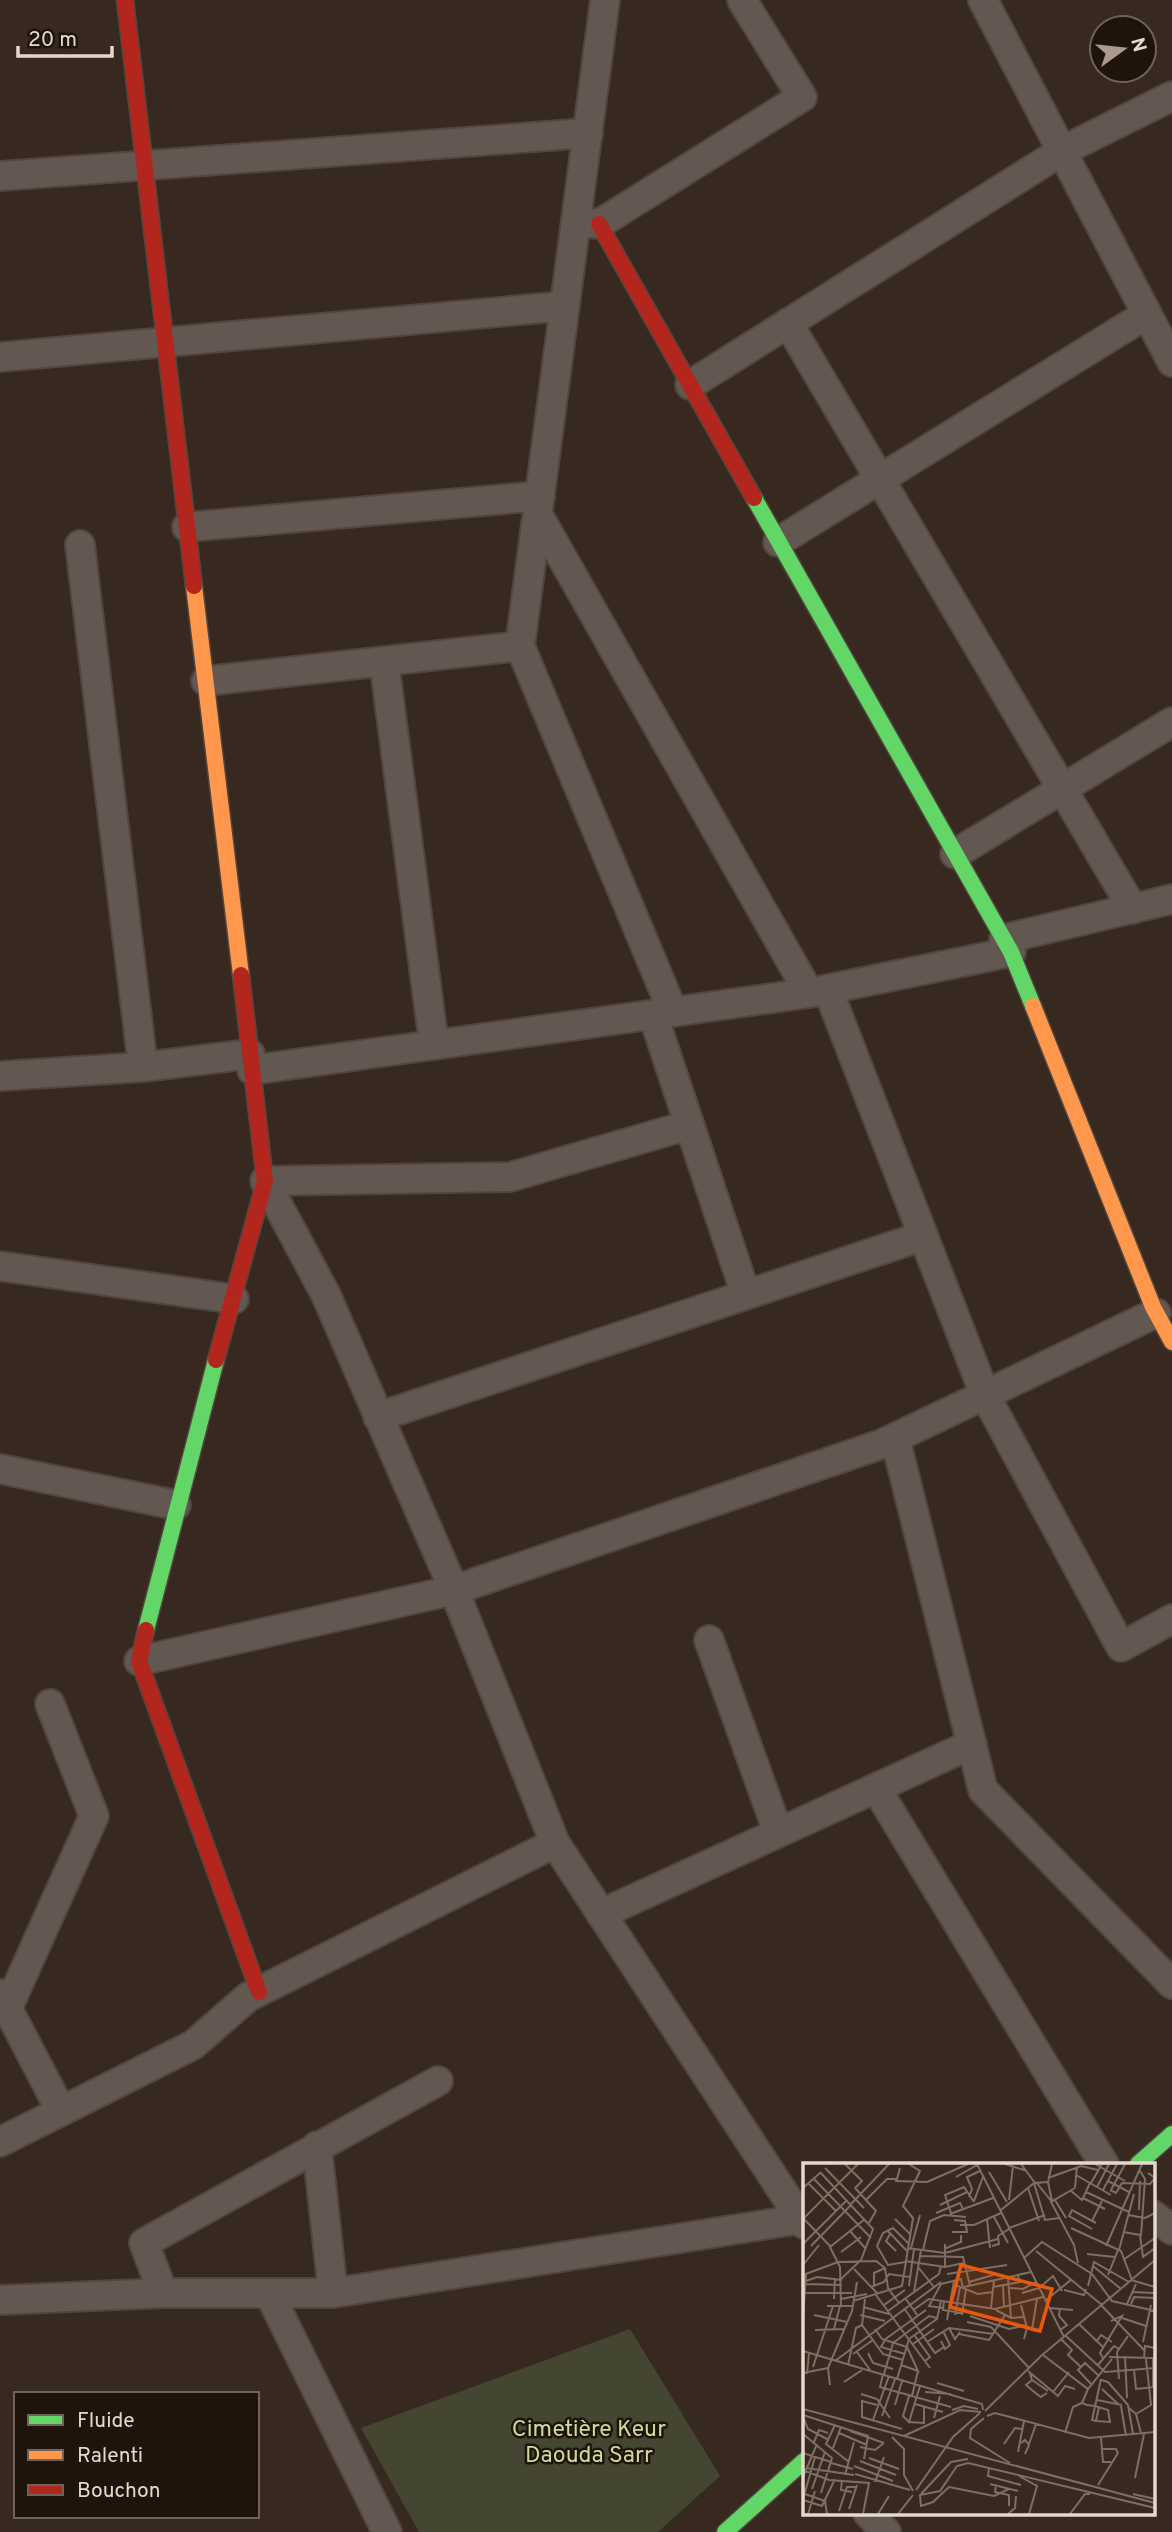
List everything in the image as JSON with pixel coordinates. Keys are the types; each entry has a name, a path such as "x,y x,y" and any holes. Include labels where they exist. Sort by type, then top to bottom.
{"street":[{"path":"0,2300 163,2293 333,2293 803,2221 555,1843 454,1590 326,1295 265,1181 125,0"},
{"path":"605,0 588,133 588,223 565,306 520,646 663,1014 689,1125 746,1295"},
{"path":"588,223 803,97 743,0"},
{"path":"984,0 1172,362"},
{"path":"690,385 1062,151 1172,96"},
{"path":"0,176 588,133"},
{"path":"588,223 690,385 1007,946 1161,1306 1172,1342"},
{"path":"0,357 565,306"},
{"path":"778,542 1147,314"},
{"path":"788,323 1133,909"},
{"path":"187,527 539,505"},
{"path":"539,505 819,991 923,1236 985,1395 1121,1647 1172,1619"},
{"path":"80,545 143,1067"},
{"path":"206,681 520,646"},
{"path":"384,661 434,1045"},
{"path":"955,853 1172,722"},
{"path":"0,1076 251,1062 434,1045 819,991 1007,946 1172,900"},
{"path":"265,1181 510,1177 689,1125"},
{"path":"260,1992 139,1661 176,1505 265,1181"},
{"path":"378,1416 923,1236"},
{"path":"0,1266 234,1298"},
{"path":"139,1661 454,1590 895,1438 1161,1306"},
{"path":"895,1438 983,1790 1172,1984"},
{"path":"0,1469 176,1505"},
{"path":"709,1640 778,1832"},
{"path":"50,1704 94,1816 4,2001 61,2111"},
{"path":"601,1914 972,1744"},
{"path":"876,1788 1103,2163"},
{"path":"0,2142 193,2045 229,2011 260,1992 555,1843"},
{"path":"163,2293 144,2243 438,2081"},
{"path":"1140,2163 1172,2134"},
{"path":"317,2146 333,2293"},
{"path":"1154,2216 1172,2230"},
{"path":"269,2293 387,2532"},
{"path":"725,2532 803,2463"},
{"path":"869,2514 886,2532"}],"green space":[{"name":"Cimetière Keur Daouda Sarr","path":"630,2329 720,2476 658,2532 419,2532 361,2428"}],"traffic: fast":[{"path":"754,498 1011,952 1033,1006"},
{"path":"146,1630 216,1360"},
{"path":"1139,2163 1172,2134"},
{"path":"725,2532 803,2462"}],"traffic: slow":[{"path":"194,586 241,975"},
{"path":"1033,1006 1153,1307 1172,1342"}],"traffic: jam":[{"path":"125,0 194,586"},
{"path":"599,224 754,498"},
{"path":"216,1360 265,1181 241,975"},
{"path":"146,1630 139,1661 259,1992"}]}
